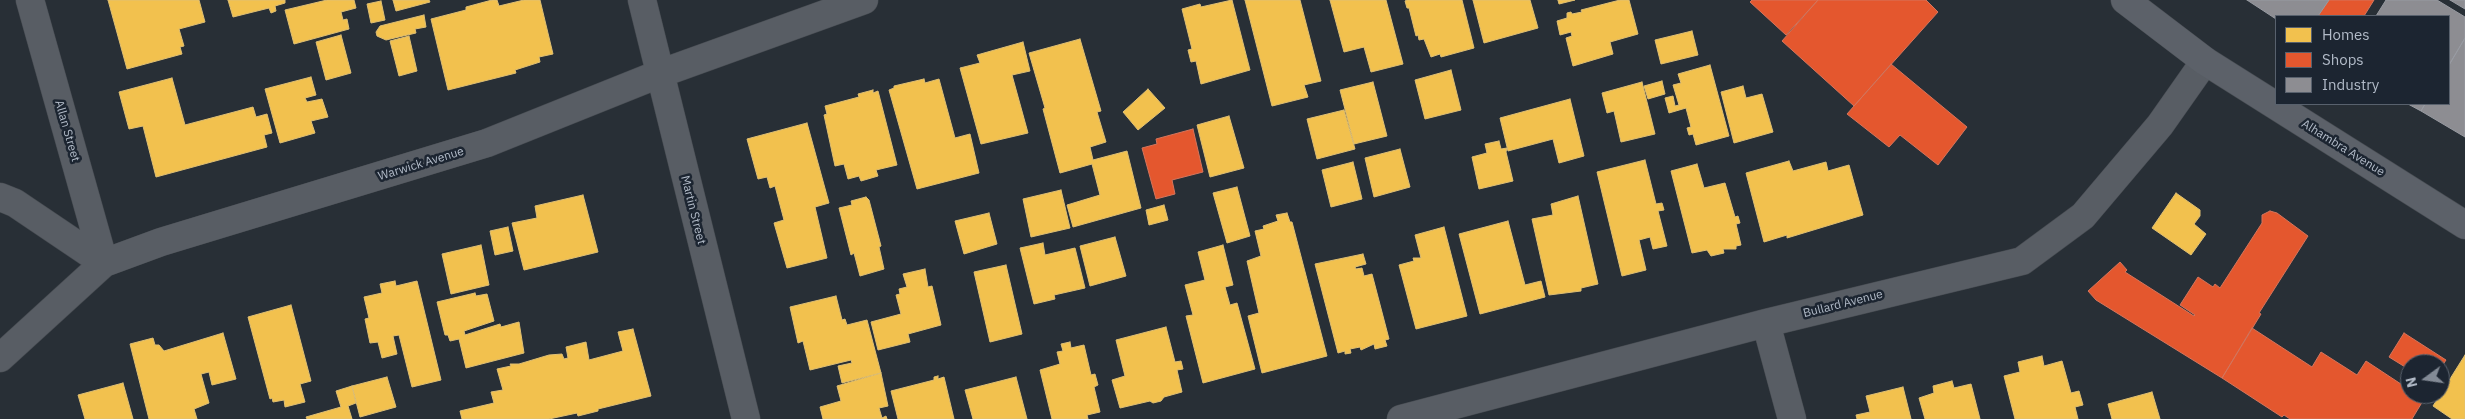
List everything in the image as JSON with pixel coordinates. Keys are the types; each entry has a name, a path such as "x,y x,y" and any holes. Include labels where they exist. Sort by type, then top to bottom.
{"main road":[{"name":"Alhambra Avenue","path":"2125,0 2205,61 2465,225"}],"street":[{"name":"Allan Street","path":"30,0 104,263"},
{"name":"Martin Street","path":"642,0 746,419"},
{"name":"Warwick Avenue","path":"0,358 104,263 170,239 487,144 659,74 864,0"},
{"name":"Bullard Avenue","path":"1401,419 1766,323 2022,261 2083,216 2160,125 2205,61"},
{"path":"0,197 15,203 104,263"},
{"path":"1766,323 1792,419"}],"building: Homes":[{"path":"108,0 199,0 205,22 179,29 184,46 180,47 182,54 127,69"},
{"path":"228,0 285,0 285,3 275,6 276,11 271,13 269,8 233,17"},
{"path":"327,0 354,0 356,8 341,12 343,20 347,19 349,29 294,44 285,10"},
{"path":"393,0 429,0 430,2 396,11"},
{"path":"497,0 499,6 524,0 540,0 553,54 539,57 540,62 515,70 516,73 448,90 431,19 466,10 466,7"},
{"path":"1232,0 1250,70 1201,84 1196,61 1191,62 1188,50 1192,49 1182,9 1200,4 1201,7"},
{"path":"1245,0 1300,0 1321,81 1304,85 1308,97 1272,106"},
{"path":"1330,0 1386,0 1403,64 1371,72 1364,47 1344,52"},
{"path":"1462,0 1474,48 1441,57 1440,54 1431,57 1424,39 1419,40 1418,35 1416,36 1409,8 1407,8 1405,1"},
{"path":"1473,0 1530,0 1538,28 1484,43"},
{"path":"1558,0 1575,0 1559,4"},
{"path":"1620,0 1629,0 1638,34 1610,42 1613,54 1573,66 1566,38 1572,36 1571,32 1560,35 1557,21 1567,18 1567,13 1582,12 1581,10"},
{"path":"381,1 385,20 371,23 367,4"},
{"path":"424,15 426,27 415,29 416,33 386,40 377,36 376,32 380,26"},
{"path":"1692,31 1698,55 1661,64 1655,40"},
{"path":"341,35 351,73 326,80 316,42"},
{"path":"409,36 417,71 399,76 390,41"},
{"path":"1080,39 1101,111 1097,112 1106,142 1090,147 1093,160 1127,151 1141,208 1073,227 1067,205 1100,195 1092,164 1060,173 1043,109 1045,108 1029,53"},
{"path":"1023,42 1030,71 1012,75 1028,133 981,144 960,68 980,63 977,55"},
{"path":"1710,65 1729,136 1696,145 1693,134 1689,135 1687,128 1691,127 1686,108 1669,113 1665,98 1673,96 1675,106 1679,105 1673,85 1681,83 1678,74"},
{"path":"1451,70 1461,110 1425,119 1415,80"},
{"path":"311,77 316,95 305,98 307,102 322,99 328,117 311,121 315,133 280,143 265,89"},
{"path":"172,78 185,125 253,107 256,117 267,114 272,133 264,135 267,147 156,177 143,126 129,129 119,92"},
{"path":"924,79 925,83 939,79 955,138 970,134 979,173 917,189 889,90 894,88 894,86"},
{"path":"1662,81 1665,94 1648,99 1644,86"},
{"path":"1373,82 1387,136 1354,144 1340,90"},
{"path":"1642,82 1655,134 1621,142 1614,111 1607,113 1602,93"},
{"path":"1743,86 1746,98 1762,94 1773,132 1734,143 1721,92"},
{"path":"1148,89 1165,108 1138,130 1123,112"},
{"path":"873,90 873,93 878,91 897,165 876,170 878,176 861,181 859,176 848,179 844,164 835,166 824,115 827,114 825,106 859,97 858,94"},
{"path":"1570,99 1584,156 1559,163 1553,139 1508,151 1500,118"},
{"path":"1344,110 1355,149 1317,159 1307,119"},
{"path":"1229,116 1244,168 1210,177 1197,125"},
{"path":"807,123 829,203 815,207 827,258 787,268 774,223 784,220 775,186 770,188 767,177 758,179 747,139"},
{"path":"1499,141 1501,149 1507,148 1506,152 1513,181 1479,189 1472,157 1487,153 1485,144"},
{"path":"1400,149 1410,187 1374,197 1365,158"},
{"path":"1645,160 1656,204 1662,203 1664,210 1658,211 1667,246 1653,249 1650,237 1639,240 1646,270 1622,276 1597,172"},
{"path":"1789,161 1793,171 1826,162 1828,171 1849,165 1863,215 1787,238 1787,235 1764,242 1746,173"},
{"path":"1353,162 1362,199 1331,207 1322,170"},
{"path":"1697,164 1704,188 1725,183 1735,217 1738,216 1740,223 1736,224 1741,245 1736,246 1736,249 1723,249 1724,253 1711,256 1707,250 1692,253 1671,171"},
{"path":"1237,187 1250,236 1227,243 1213,193"},
{"path":"1061,190 1070,228 1031,237 1023,199"},
{"path":"2176,193 2200,210 2200,216 2194,224 2206,234 2191,255 2152,228"},
{"path":"583,195 598,252 524,270 512,223 537,218 535,206"},
{"path":"1578,196 1598,284 1581,288 1581,291 1549,295 1532,219 1553,215 1551,204"},
{"path":"866,197 869,200 881,246 879,247 884,269 860,276 854,253 851,255 839,208 852,205 851,201"},
{"path":"1164,205 1168,220 1149,225 1146,210"},
{"path":"989,213 997,244 964,254 955,221"},
{"path":"1287,213 1290,222 1292,222 1327,356 1262,373 1248,316 1259,313 1247,261 1261,256 1255,231 1264,229 1263,226 1278,221 1276,215"},
{"path":"1508,221 1525,285 1541,281 1545,297 1480,314 1459,234"},
{"path":"508,227 513,251 495,255 490,231"},
{"path":"1444,227 1467,316 1416,329 1399,265 1414,261 1413,258 1421,258 1415,235"},
{"path":"1115,237 1126,276 1090,286 1080,246"},
{"path":"1043,243 1045,255 1075,248 1085,288 1054,295 1055,299 1034,304 1020,248"},
{"path":"481,245 489,285 451,294 442,254"},
{"path":"1223,245 1233,285 1225,287 1230,305 1237,303 1255,369 1203,383 1186,316 1193,315 1185,285 1205,280 1198,252"},
{"path":"1363,254 1366,264 1355,267 1356,269 1362,268 1364,276 1372,274 1389,339 1385,340 1387,346 1375,349 1374,344 1361,350 1360,347 1350,349 1351,353 1345,354 1345,351 1338,353 1315,264"},
{"path":"1006,265 1022,334 990,342 974,272"},
{"path":"925,269 928,287 932,286 941,325 908,334 910,342 878,350 871,322 901,314 896,295 900,294 899,289 907,287 903,274"},
{"path":"395,281 396,286 417,281 441,380 412,387 399,335 393,336 397,354 382,358 378,342 370,343 365,319 369,318 364,297 382,293 380,284"},
{"path":"475,293 476,296 487,294 494,321 464,331 465,335 500,324 501,327 519,322 524,353 466,368 459,339 450,341 448,335 445,335 437,302"},
{"path":"836,296 842,320 845,319 847,325 867,320 881,373 842,383 838,366 852,363 851,360 810,370 803,341 798,343 790,307"},
{"path":"291,305 311,381 300,384 305,402 285,407 284,400 273,402 272,398 270,399 248,317"},
{"path":"1166,327 1175,362 1181,361 1183,369 1177,370 1182,392 1164,397 1161,401 1153,403 1150,401 1120,408 1112,380 1125,376 1116,340"},
{"path":"633,329 651,396 578,416 577,413 549,419 462,419 460,411 494,403 491,392 503,390 497,369 549,355 562,354 564,359 568,358 566,347 586,342 589,360 623,351 618,332"},
{"path":"223,333 236,379 212,385 209,372 201,374 209,403 194,409 197,419 149,419 130,344 153,338 155,345 159,345 164,351"},
{"path":"1070,342 1071,348 1084,345 1091,375 1095,374 1098,385 1094,387 1100,412 1087,415 1088,419 1052,419 1040,370 1060,364 1057,352 1063,351 1061,344"},
{"path":"2465,355 2465,419 2452,419 2433,406 2434,404 2450,404 2450,379"},
{"path":"2042,356 2044,366 2062,361 2071,393 2079,391 2083,405 2075,407 2078,419 2015,419 2004,376 2020,372 2018,362"},
{"path":"881,373 888,406 879,408 882,418 886,416 887,419 823,419 820,407 841,401 837,386"},
{"path":"938,376 938,379 944,377 954,419 898,419 891,391 934,380 934,377"},
{"path":"387,377 396,407 360,417 352,386"},
{"path":"1016,377 1027,419 973,419 965,390"},
{"path":"1952,381 1954,388 1971,384 1980,419 1925,419 1919,398 1934,393 1933,386"},
{"path":"123,383 133,419 85,419 78,395"},
{"path":"352,386 356,403 348,406 352,419 307,419 306,417 341,407 336,391"},
{"path":"1903,387 1911,419 1857,419 1856,415 1870,412 1866,396"},
{"path":"2152,392 2160,419 2112,419 2108,404"}],"building: Shops":[{"path":"1752,0 1818,0 1786,35 1750,2"},
{"path":"1818,0 1926,0 1938,12 1854,106 1782,41"},
{"path":"2329,0 2374,0 2365,15 2319,15"},
{"path":"1891,64 1967,127 1938,165 1900,135 1889,147 1847,114"},
{"path":"1193,129 1203,172 1172,180 1175,194 1156,199 1142,148 1157,144 1156,139"},
{"path":"2270,211 2277,213 2308,236 2259,313 2261,314 2222,378 2096,300 2088,291 2120,262 2127,270 2125,272 2194,316 2180,305 2198,277 2213,287 2215,284 2220,288 2262,223 2262,215"},
{"path":"2252,328 2312,367 2321,352 2357,375 2366,361 2400,383 2400,404 2421,404 2412,419 2290,419 2284,415 2282,417 2222,378"},
{"path":"2404,333 2437,354 2400,354 2400,364 2389,357"}],"building: Industry":[{"path":"2247,0 2329,0 2319,15 2275,15 2275,18"},
{"path":"2386,0 2437,0 2465,17 2465,38 2450,63 2450,15 2377,15"},
{"path":"2450,0 2465,0 2465,9"},
{"path":"2465,38 2465,137 2421,111 2424,105 2450,105 2450,63"},
{"path":"2410,105 2424,105 2421,111"}]}
